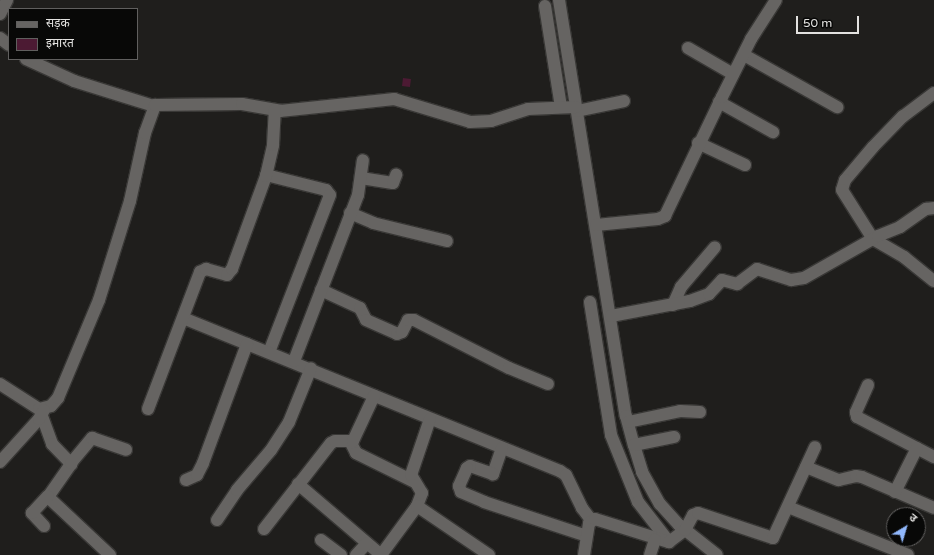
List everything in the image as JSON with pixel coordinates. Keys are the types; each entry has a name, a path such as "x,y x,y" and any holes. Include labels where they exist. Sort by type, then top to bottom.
{"street":[{"path":"0,14 7,0"},
{"path":"596,224 658,219 665,216 698,143 733,74 776,0"},
{"path":"562,3 577,109 628,422 634,445 652,492 670,516 678,536"},
{"path":"545,6 561,107"},
{"path":"0,38 8,44"},
{"path":"688,48 733,74"},
{"path":"744,55 837,107"},
{"path":"27,60 36,66 74,81 154,106 158,104 242,104 275,110 394,99 470,122 491,121 528,109 561,107 577,109 624,101"},
{"path":"934,93 897,122 843,183 844,196 873,239 904,257 934,281"},
{"path":"719,102 773,132"},
{"path":"0,462 43,412 54,403 60,394 99,300 130,201 145,133 154,106"},
{"path":"148,408 200,272 206,269 227,275 230,272 266,175 273,145 275,110"},
{"path":"698,143 745,164"},
{"path":"294,361 350,213 361,178 363,160"},
{"path":"266,175 326,190 330,195 269,352"},
{"path":"361,178 393,183 396,175"},
{"path":"611,316 673,305 707,295 724,279 737,284 757,269 791,280 804,278 873,239 900,227 926,209 934,208"},
{"path":"350,213 373,223 447,241"},
{"path":"673,305 680,287 715,247"},
{"path":"320,290 360,308 366,320 396,334 402,332 408,320 414,320 509,368 548,384"},
{"path":"590,302 612,435 638,502 678,536 699,551 717,555"},
{"path":"183,318 294,361 374,396 566,475 582,508 591,520"},
{"path":"186,480 197,475 203,463 247,344"},
{"path":"217,520 237,490 285,428 311,368"},
{"path":"0,384 43,412 52,444 71,462"},
{"path":"868,385 856,412 857,417 934,457"},
{"path":"351,443 374,396"},
{"path":"628,422 680,411 700,412"},
{"path":"413,481 412,470 430,419"},
{"path":"634,445 674,437"},
{"path":"44,526 32,513 48,496 71,462 92,438 126,450"},
{"path":"264,529 298,484 333,442 351,443"},
{"path":"298,484 381,555 417,506 422,493 413,481 356,453 351,443"},
{"path":"591,520 599,520 655,540 678,536 693,515 698,513 773,538 815,447"},
{"path":"502,448 494,473 470,466 467,468 459,486 460,492 484,502 587,536"},
{"path":"896,492 917,448"},
{"path":"806,467 839,480 856,476 862,477 934,508"},
{"path":"48,496 110,555"},
{"path":"417,506 489,555"},
{"path":"788,506 908,555"},
{"path":"584,555 591,520"},
{"path":"321,540 341,555"},
{"path":"650,555 655,540"},
{"path":"356,555 367,542"}],"building":[{"path":"403,78 411,79 410,87 402,86"}]}
